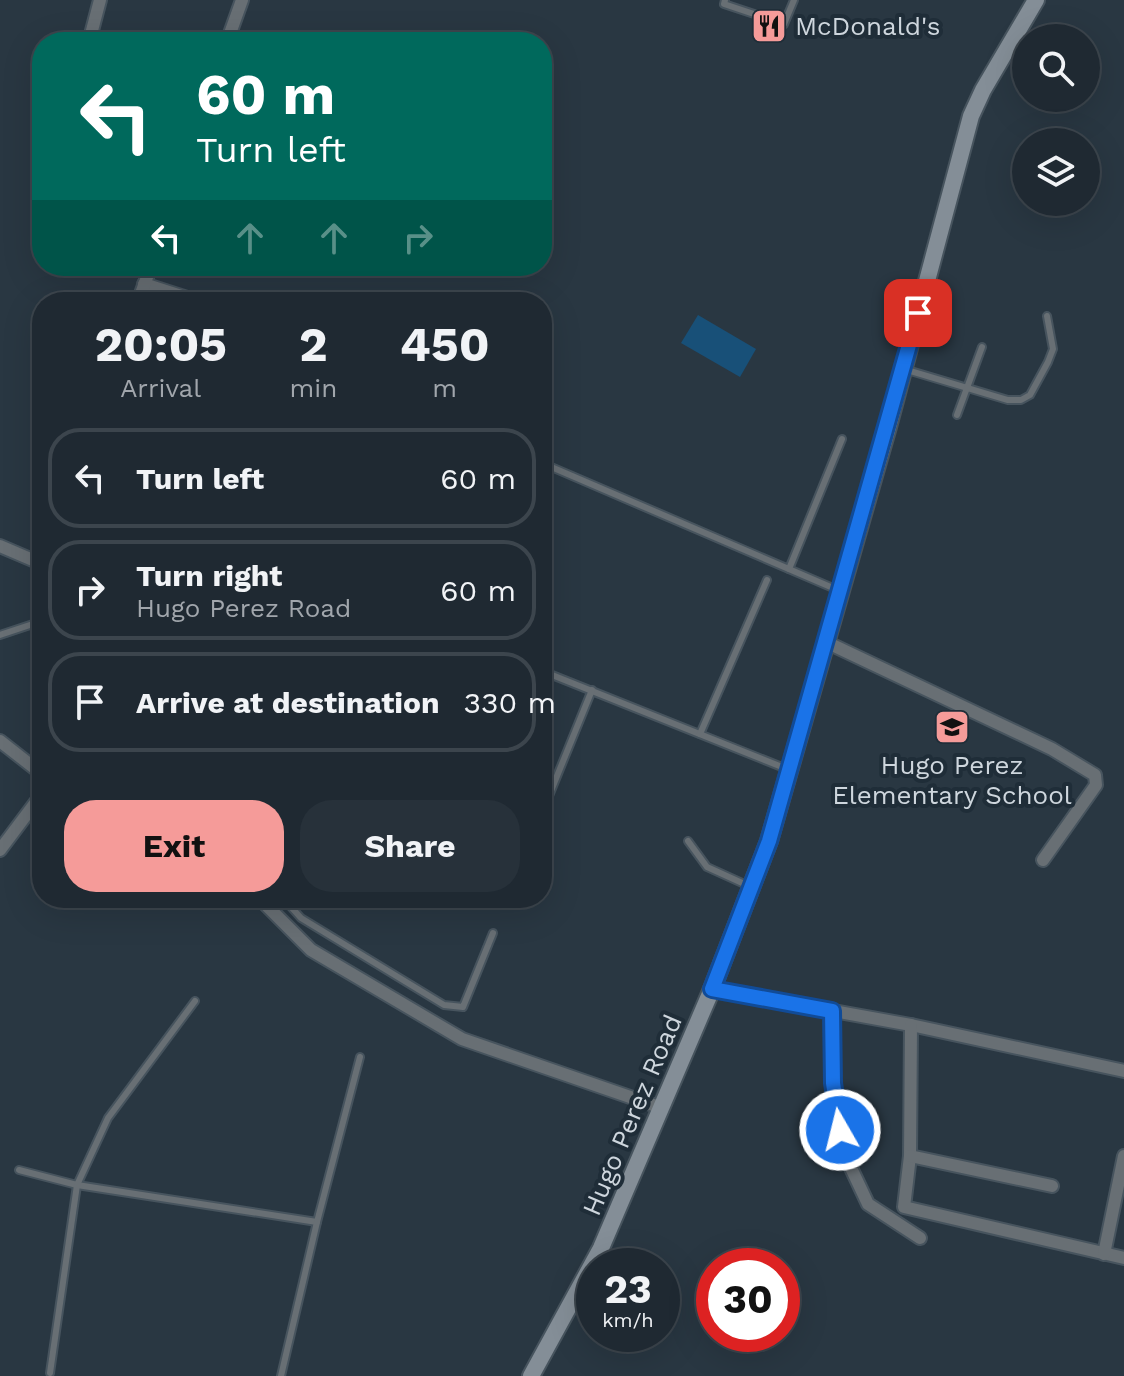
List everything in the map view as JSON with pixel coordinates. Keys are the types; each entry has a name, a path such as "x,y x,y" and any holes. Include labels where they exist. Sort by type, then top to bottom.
{"street":[{"path":"92,32 100,0"},
{"path":"231,32 242,0"},
{"name":"Hugo Perez Road","path":"531,1376 601,1248 712,989 769,841 971,116 1036,0"},
{"path":"141,292 147,276"},
{"path":"144,284 169,292"},
{"path":"0,546 32,560"},
{"path":"826,642 1052,749 1095,775 1096,785 1043,860"},
{"path":"0,741 32,766"},
{"path":"0,850 32,807"},
{"path":"269,908 311,950 462,1039 662,1108"},
{"path":"712,989 911,1025 1124,1071"},
{"path":"832,1011 833,1083 844,1153 868,1204 920,1238"},
{"path":"911,1025 910,1156 904,1207 1124,1258"},
{"path":"910,1156 1052,1186"},
{"path":"1104,1254 1119,1202 1124,1156"}],"lane":[{"path":"725,0 724,4 784,24 794,0"},
{"path":"903,369 1008,400 1021,400 1030,395 1053,349 1047,316"},
{"path":"957,415 982,347"},
{"path":"789,569 842,439"},
{"path":"552,467 841,591"},
{"path":"700,734 767,580"},
{"path":"0,635 32,624"},
{"path":"552,675 790,770"},
{"path":"552,788 592,690"},
{"path":"688,841 707,867 751,887"},
{"path":"292,908 301,918 444,1005 463,1007 493,933"},
{"path":"50,1373 77,1185 108,1118 195,1001"},
{"path":"281,1376 360,1057"},
{"path":"19,1170 77,1185 317,1222"}],"shaded area":[{"path":"698,315 756,349 740,377 681,343"}],"place":[{"name":"McDonald's","path":"769,26"},
{"name":"Hugo Perez Elementary School","path":"952,727"}],"route":[{"path":"840,1130 833,1083 832,1011 712,989 769,841 918,313"}]}
